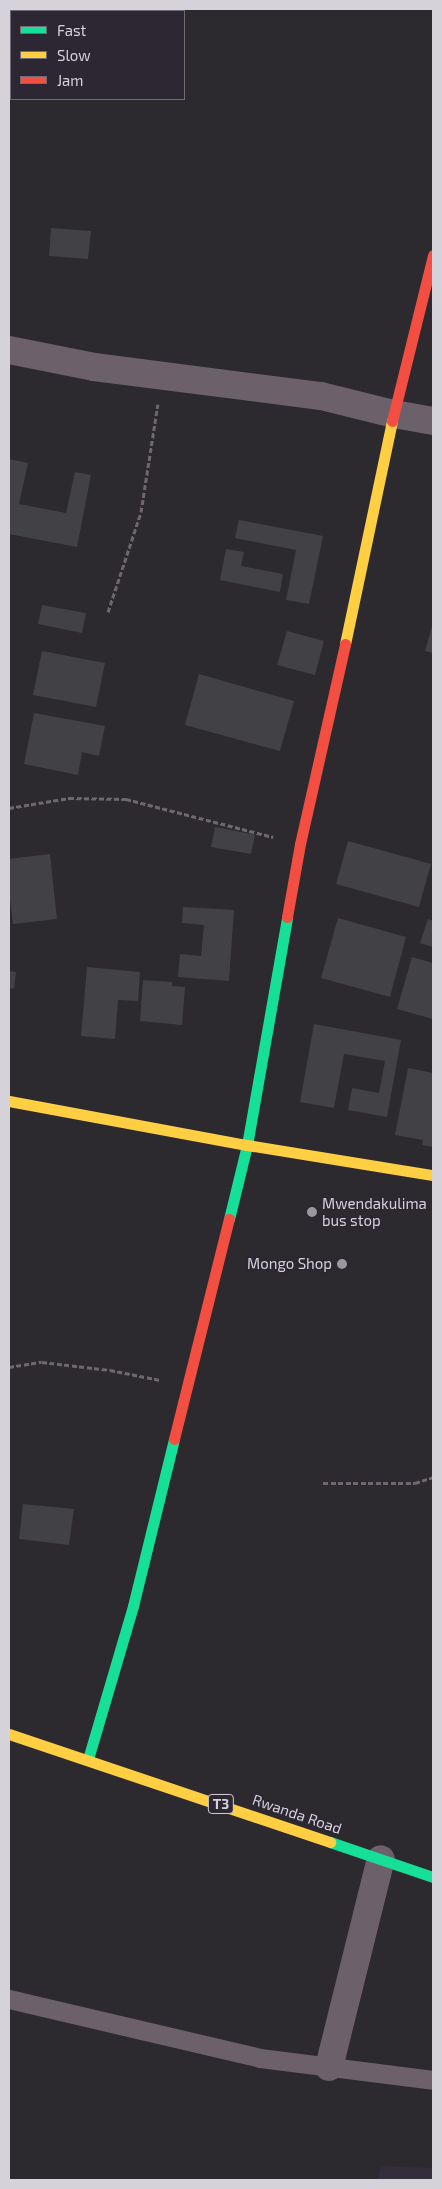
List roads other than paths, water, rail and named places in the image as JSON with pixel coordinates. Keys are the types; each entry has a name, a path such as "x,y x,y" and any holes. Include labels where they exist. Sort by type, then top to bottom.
{"main road":[{"path":"88,1759 133,1606 247,1145 300,844 330,720 394,414 433,254"},
{"path":"9,1101 247,1145 433,1175"},
{"name":"Rwanda Road","path":"9,1734 88,1759 433,1877"}],"street":[{"path":"9,350 94,366 321,396 394,414 433,421"},
{"path":"330,2067 382,1859"}],"lane":[{"path":"9,2000 260,2058 433,2080"}],"place":[{"name":"Mwendakulima bus stop","path":"312,1212"},
{"name":"Mongo Shop","path":"342,1264"}]}
